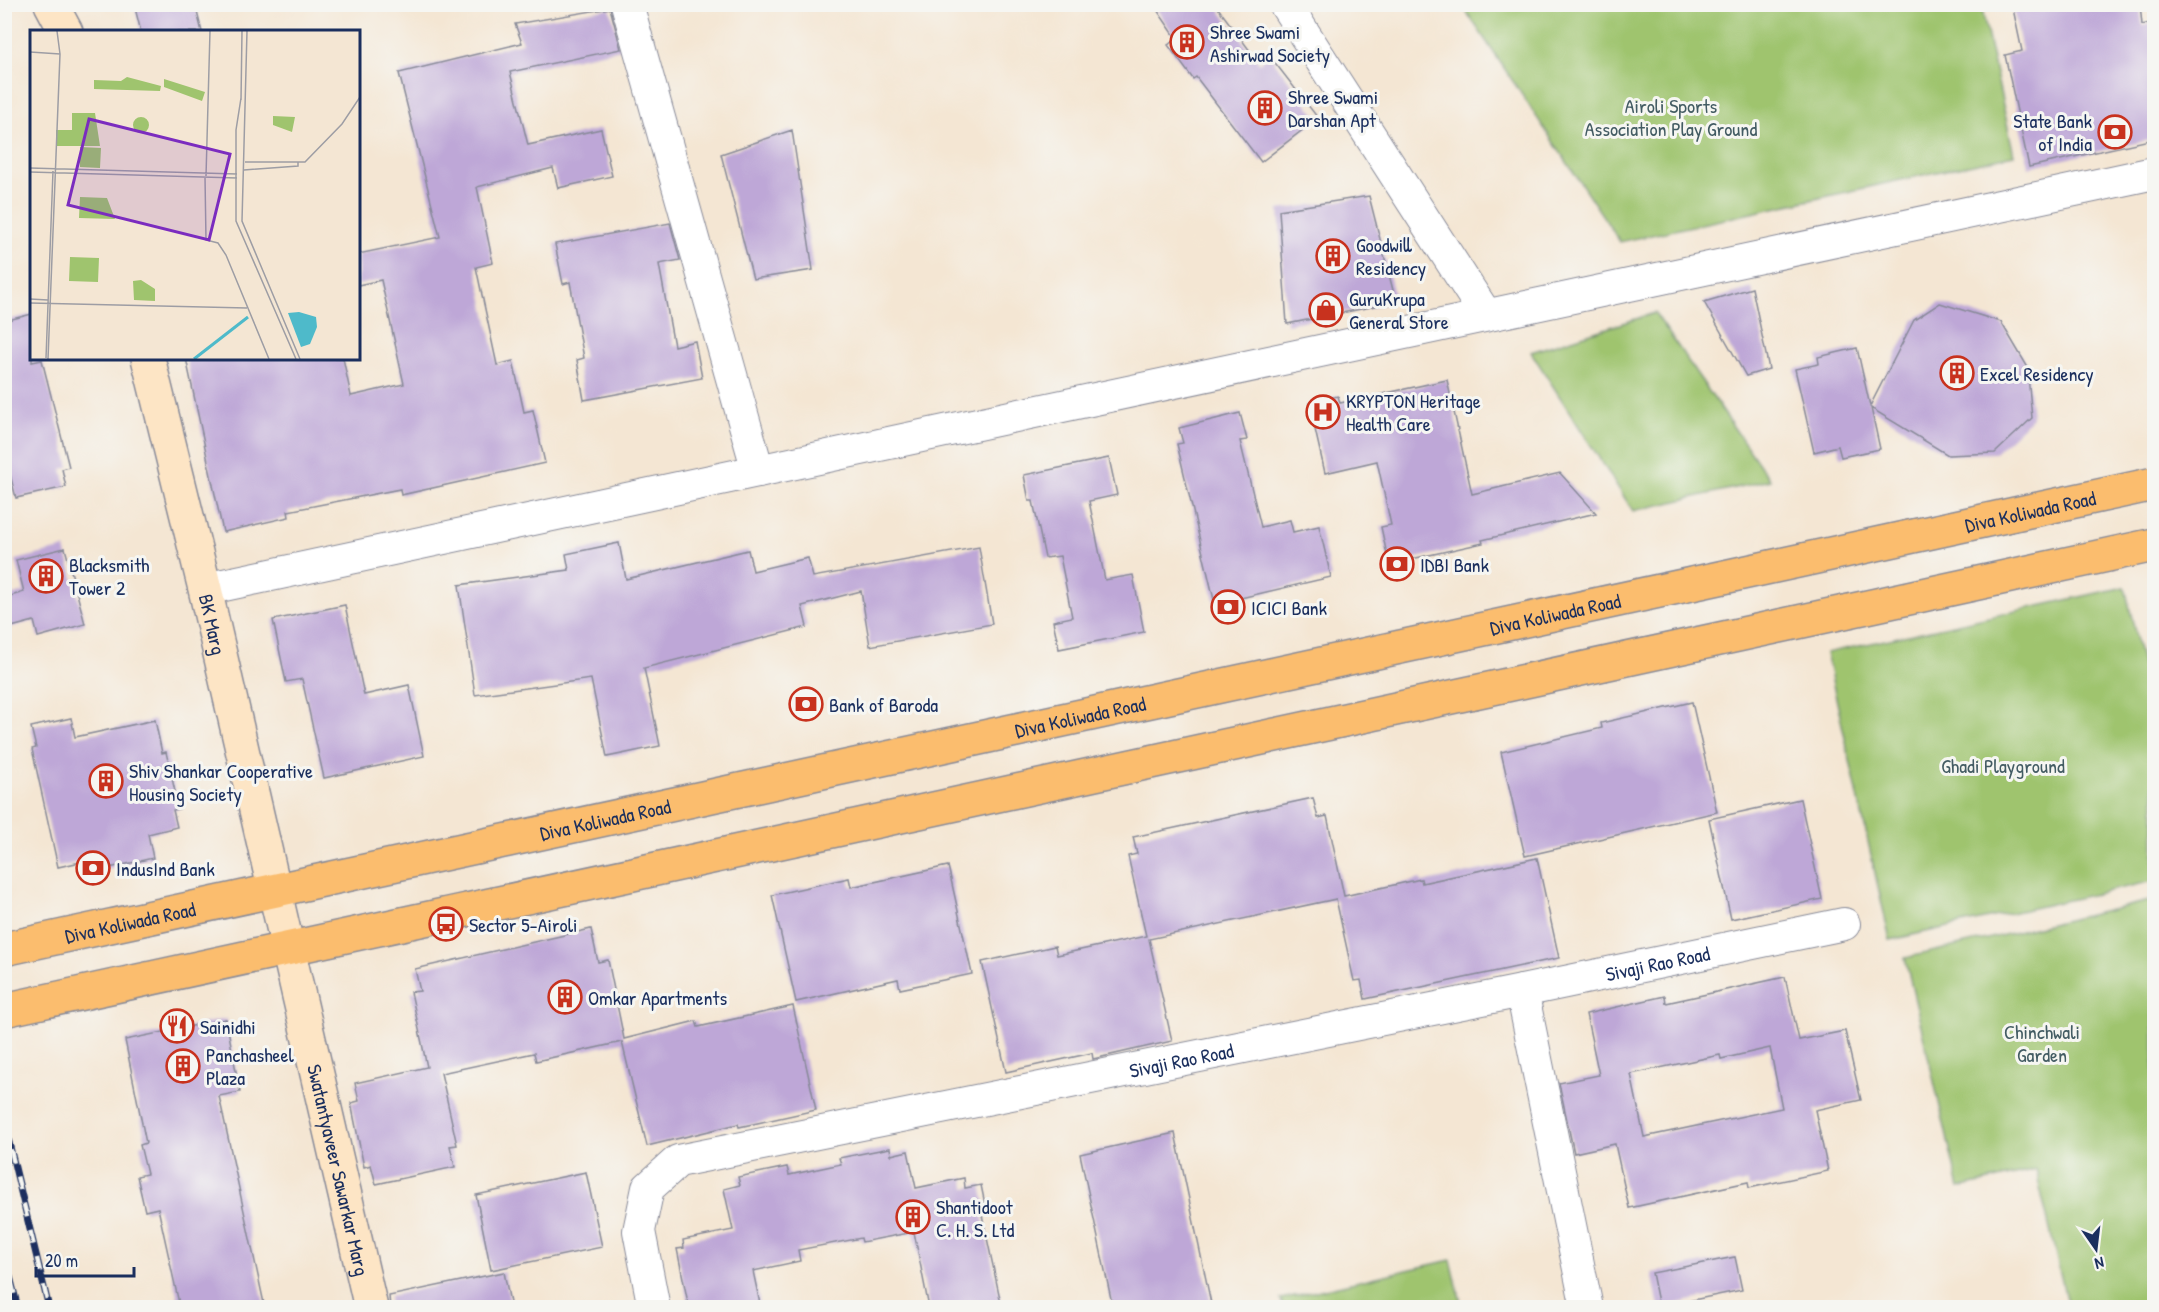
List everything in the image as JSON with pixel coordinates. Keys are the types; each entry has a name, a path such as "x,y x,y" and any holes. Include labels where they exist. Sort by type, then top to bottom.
{"main road":[{"name":"Diva Koliwada Road","path":"4,949 2154,484"},
{"path":"4,1010 2154,545"}],"street":[{"path":"51,4 65,30"},
{"path":"627,4 758,471"},
{"path":"1285,4 1486,315"},
{"path":"205,589 2154,172"},
{"name":"BK Marg","path":"148,360 205,589 275,891"},
{"name":"Swatantyaveer Sawarkar Marg","path":"275,891 371,1308"},
{"name":"Sivaji Rao Road","path":"654,1308 639,1231 648,1188 678,1161 1522,992 1844,924"},
{"path":"1522,992 1587,1308"}],"green space":[{"name":"Airoli Sports Association Play Ground","path":"1462,5 1981,5 2014,155 1620,242"},
{"path":"1655,313 1770,480 1633,511 1531,352"},
{"name":"Ghadi Playground","path":"2125,587 2154,718 2154,881 1890,940 1826,653"},
{"name":"Chinchwali Garden","path":"2154,900 2154,1307 2068,1307 2036,1170 1959,1188 1905,958"},
{"path":"1451,1260 1462,1307 1283,1307 1281,1299"}],"building":[{"path":"134,4 195,4 202,30 140,30"},
{"path":"1153,4 1215,4 1259,63 1269,55 1318,118 1261,162 1196,77 1193,79 1168,45 1177,39"},
{"path":"2012,4 2140,4 2142,25 2154,22 2154,139 2029,167 2005,55 2022,51"},
{"path":"610,8 621,49 510,72 528,145 601,129 612,176 558,188 553,168 477,187 493,263 476,267 497,365 513,361 524,412 533,410 545,463 401,495 400,489 288,511 289,517 223,532 186,360 343,360 351,396 404,384 381,280 360,285 360,254 440,237 399,73 522,43 515,24"},
{"path":"792,130 813,270 753,279 721,154"},
{"name":"Goodwill Residency","path":"1369,196 1396,302 1287,324 1279,210"},
{"path":"670,223 680,260 659,264 674,346 695,341 702,378 584,400 577,360 584,358 570,282 563,284 555,244"},
{"path":"1752,288 1769,369 1746,376 1704,302"},
{"name":"Excel Residency","path":"1940,303 2001,322 2027,366 2032,418 1995,453 1948,455 1871,408 1880,449 1841,457 1838,446 1814,452 1795,369 1819,364 1818,357 1857,348 1870,406 1914,320"},
{"path":"30,314 30,360 32,362 42,360 69,467 62,469 66,487 16,498 10,474 4,475 4,321"},
{"path":"1447,380 1472,494 1560,473 1596,513 1482,540 1483,543 1389,564 1381,527 1391,525 1377,461 1325,473 1309,403 1338,396 1340,403"},
{"path":"1240,413 1247,440 1240,441 1261,527 1290,520 1293,532 1319,526 1331,577 1215,604 1177,444 1183,443 1179,428"},
{"path":"1109,458 1117,495 1089,501 1105,580 1133,575 1144,632 1059,649 1053,621 1072,617 1060,556 1045,558 1033,501 1029,501 1024,475"},
{"path":"619,543 626,579 748,550 753,571 808,558 813,577 979,547 992,624 870,646 861,591 802,606 807,627 644,668 660,746 607,757 591,679 475,695 459,585 569,570 566,554"},
{"name":"Blacksmith Tower 2","path":"65,548 85,624 38,637 34,621 4,629 4,598 24,592 16,560"},
{"path":"345,605 364,695 409,685 424,756 324,778 302,679 286,682 273,620"},
{"path":"1692,702 1717,812 1525,856 1501,752 1602,728 1601,723"},
{"name":"Shiv Shankar Cooperative Housing Society","path":"71,718 75,737 155,720 162,753 166,752 179,809 173,810 177,827 148,834 153,858 87,873 85,861 58,867 32,749 36,748 31,727"},
{"path":"1313,798 1318,818 1327,816 1344,896 1421,879 1422,883 1537,858 1559,958 1365,999 1361,980 1354,981 1336,899 1149,939 1172,1041 1093,1059 1092,1053 1006,1072 982,962 1055,946 1057,955 1146,936 1128,856 1137,854 1133,837"},
{"path":"1800,799 1822,899 1731,919 1709,819"},
{"path":"948,866 972,974 900,989 898,979 796,1002 772,895 849,878 851,887"},
{"path":"591,929 598,962 608,960 624,1039 696,1021 698,1027 793,1006 816,1110 739,1127 738,1124 647,1146 622,1042 536,1061 534,1053 441,1073 457,1145 450,1146 455,1167 376,1184 371,1165 364,1167 351,1103 359,1101 355,1083 427,1067 411,992 420,991 415,969"},
{"path":"1785,977 1799,1040 1845,1031 1861,1100 1815,1110 1828,1171 1749,1188 1748,1182 1629,1208 1615,1144 1574,1153 1559,1083 1599,1075 1586,1014 1665,996 1666,1003","holes":["1770,1048 1782,1108 1644,1137 1631,1074 1720,1055 1721,1059"]},
{"path":"226,1019 240,1092 219,1096 265,1308 180,1308 158,1208 145,1211 137,1176 147,1174 140,1145 146,1143 125,1040"},
{"path":"1175,1133 1212,1308 1113,1308 1080,1154"},
{"path":"890,1148 891,1155 908,1151 916,1188 964,1178 965,1188 981,1185 986,1209 981,1210 1002,1308 929,1308 914,1232 862,1242 861,1238 798,1250 800,1261 753,1271 760,1304 743,1308 689,1308 677,1249 684,1248 683,1240 733,1230 724,1189 740,1185 738,1177 787,1167 789,1175 841,1164 839,1158"},
{"path":"586,1172 602,1247 491,1270 476,1195"},
{"path":"1735,1257 1742,1290 1659,1307 1652,1273"},
{"path":"504,1272 511,1308 390,1308 389,1296"}],"railway":[{"path":"4,1122 49,1308"},
{"path":"4,1253 18,1308"}],"place":[{"name":"Shree Swami Ashirwad Society","path":"1187,42"},
{"name":"Shree Swami Darshan Apt","path":"1265,108"},
{"name":"State Bank of India","path":"2115,132"},
{"name":"Goodwill Residency","path":"1333,256"},
{"name":"GuruKrupa General Store","path":"1326,310"},
{"name":"Excel Residency","path":"1957,373"},
{"name":"KRYPTON Heritage Health Care","path":"1323,412"},
{"name":"IDBI Bank","path":"1397,564"},
{"name":"Blacksmith Tower 2","path":"46,576"},
{"name":"ICICI Bank","path":"1228,607"},
{"name":"Bank of Baroda","path":"806,704"},
{"name":"Shiv Shankar Cooperative Housing Society","path":"106,781"},
{"name":"IndusInd Bank","path":"93,868"},
{"name":"Sector 5-Airoli","path":"446,924"},
{"name":"Omkar Apartments","path":"565,997"},
{"name":"Sainidhi","path":"177,1026"},
{"name":"Panchasheel Plaza","path":"183,1066"},
{"name":"Shantidoot C. H. S. Ltd","path":"913,1217"}]}
